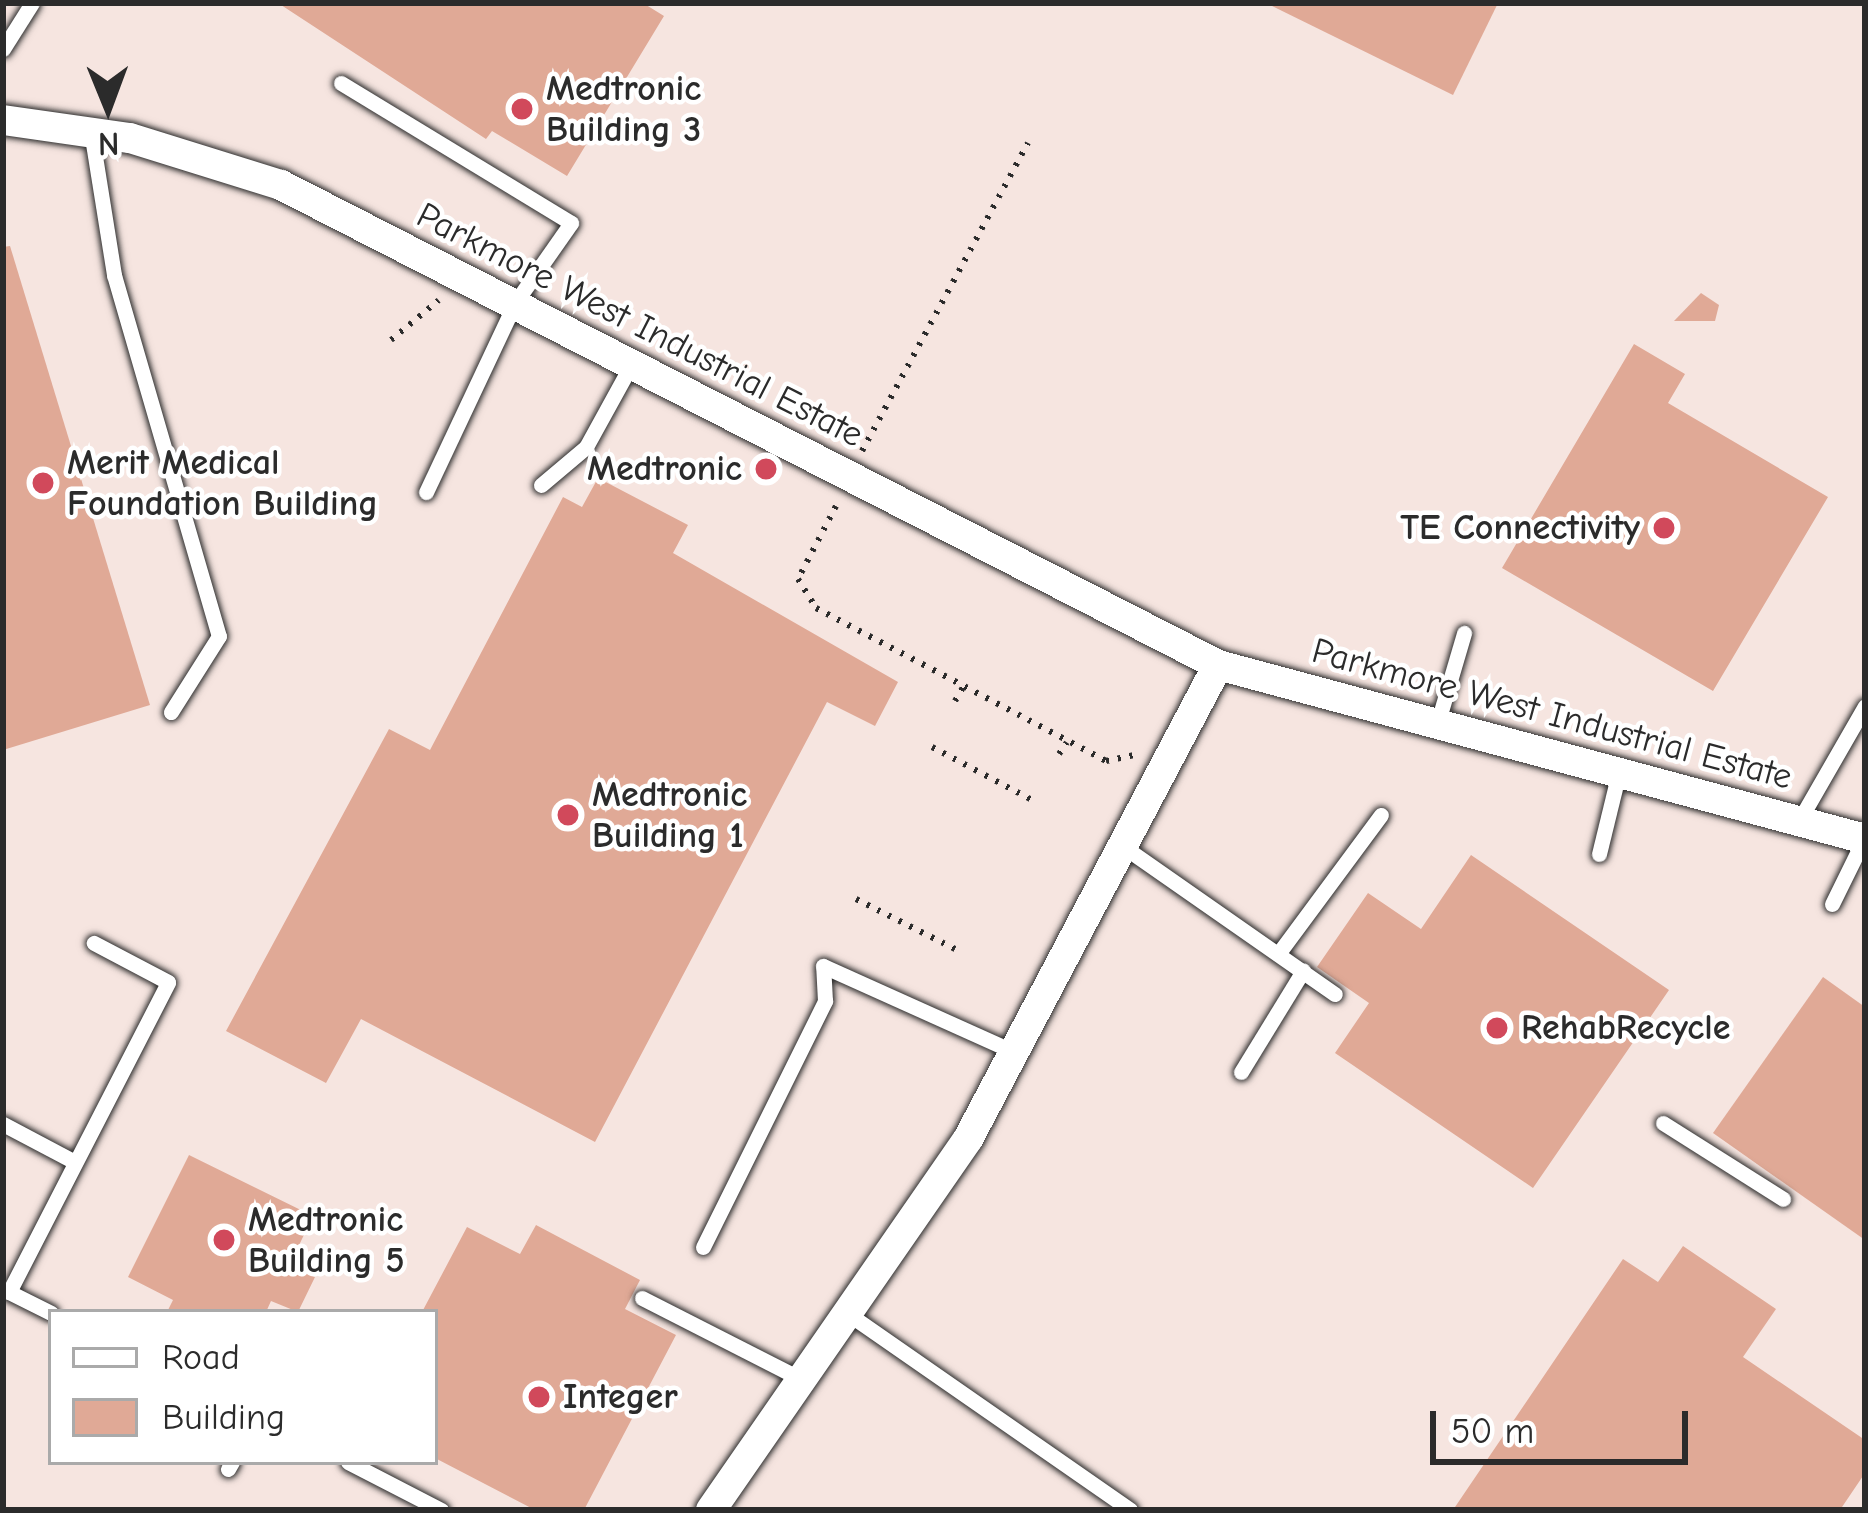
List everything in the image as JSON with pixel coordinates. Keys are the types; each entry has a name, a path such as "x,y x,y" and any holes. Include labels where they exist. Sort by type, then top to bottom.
{"street":[{"name":"Parkmore West Industrial Estate","path":"3,121 91,131 281,185 1218,665 1864,839"},
{"path":"711,1510 847,1313 1016,1052 1218,665"}],"lane":[{"path":"3,49 32,3"},
{"path":"341,83 571,223 515,303 426,492"},
{"path":"91,131 114,275 219,637 171,712"},
{"path":"541,485 586,447 631,365"},
{"path":"1437,725 1464,633"},
{"path":"1800,819 1865,706"},
{"path":"1599,854 1619,772"},
{"path":"1278,954 1381,815"},
{"path":"1832,904 1864,839"},
{"path":"1124,847 1335,994"},
{"path":"48,1311 9,1292 168,982 94,943"},
{"path":"703,1247 825,1001 824,966 1016,1052"},
{"path":"1241,1072 1303,971"},
{"path":"1663,1123 1783,1199"},
{"path":"3,1124 75,1162"},
{"path":"642,1298 801,1379"},
{"path":"847,1313 1130,1510"},
{"path":"354,1465 441,1510"}],"path":[{"path":"392,340 459,273"},
{"path":"955,701 963,687"},
{"path":"1059,754 1067,742"},
{"path":"932,747 1034,801"},
{"path":"856,899 955,949"}],"shaded area":[{"path":"3,3 1865,3 1865,1510 3,1510"}],"building":[{"name":"Medtronic Building 3","path":"278,3 643,3 664,16 567,176 492,131 486,139"},
{"path":"1266,3 1498,3 1453,95"},
{"name":"Merit Medical Foundation Building","path":"10,246 150,705 3,750 3,247"},
{"path":"1701,293 1719,305 1715,321 1674,321"},
{"path":"1634,344 1685,374 1668,403 1828,497 1713,691 1502,568"},
{"name":"Medtronic Building 1","path":"598,478 688,525 673,553 898,682 875,726 827,702 595,1142 361,1019 326,1083 226,1031 389,729 430,750 563,497 582,507"},
{"name":"RehabRecycle","path":"1471,855 1669,990 1533,1188 1335,1053 1369,1003 1317,967 1368,893 1421,929"},
{"path":"1823,977 1865,1007 1865,1240 1713,1133"},
{"name":"Medtronic Building 5","path":"189,1155 313,1216 290,1264 315,1277 299,1309 271,1301 267,1309 168,1309 173,1300 128,1277"},
{"name":"Integer","path":"536,1225 640,1280 625,1309 676,1335 584,1510 535,1510 438,1460 438,1309 424,1309 467,1227 520,1254"},
{"path":"1683,1246 1776,1309 1743,1357 1865,1440 1865,1473 1840,1510 1453,1510 1623,1259 1658,1282"}],"place":[{"name":"Medtronic Building 3","path":"522,109"},
{"name":"Medtronic","path":"766,469"},
{"name":"Merit Medical Foundation Building","path":"43,483"},
{"name":"TE Connectivity","path":"1664,528"},
{"name":"Medtronic Building 1","path":"568,815"},
{"name":"RehabRecycle","path":"1497,1028"},
{"name":"Medtronic Building 5","path":"224,1240"},
{"name":"Integer","path":"539,1397"}]}
